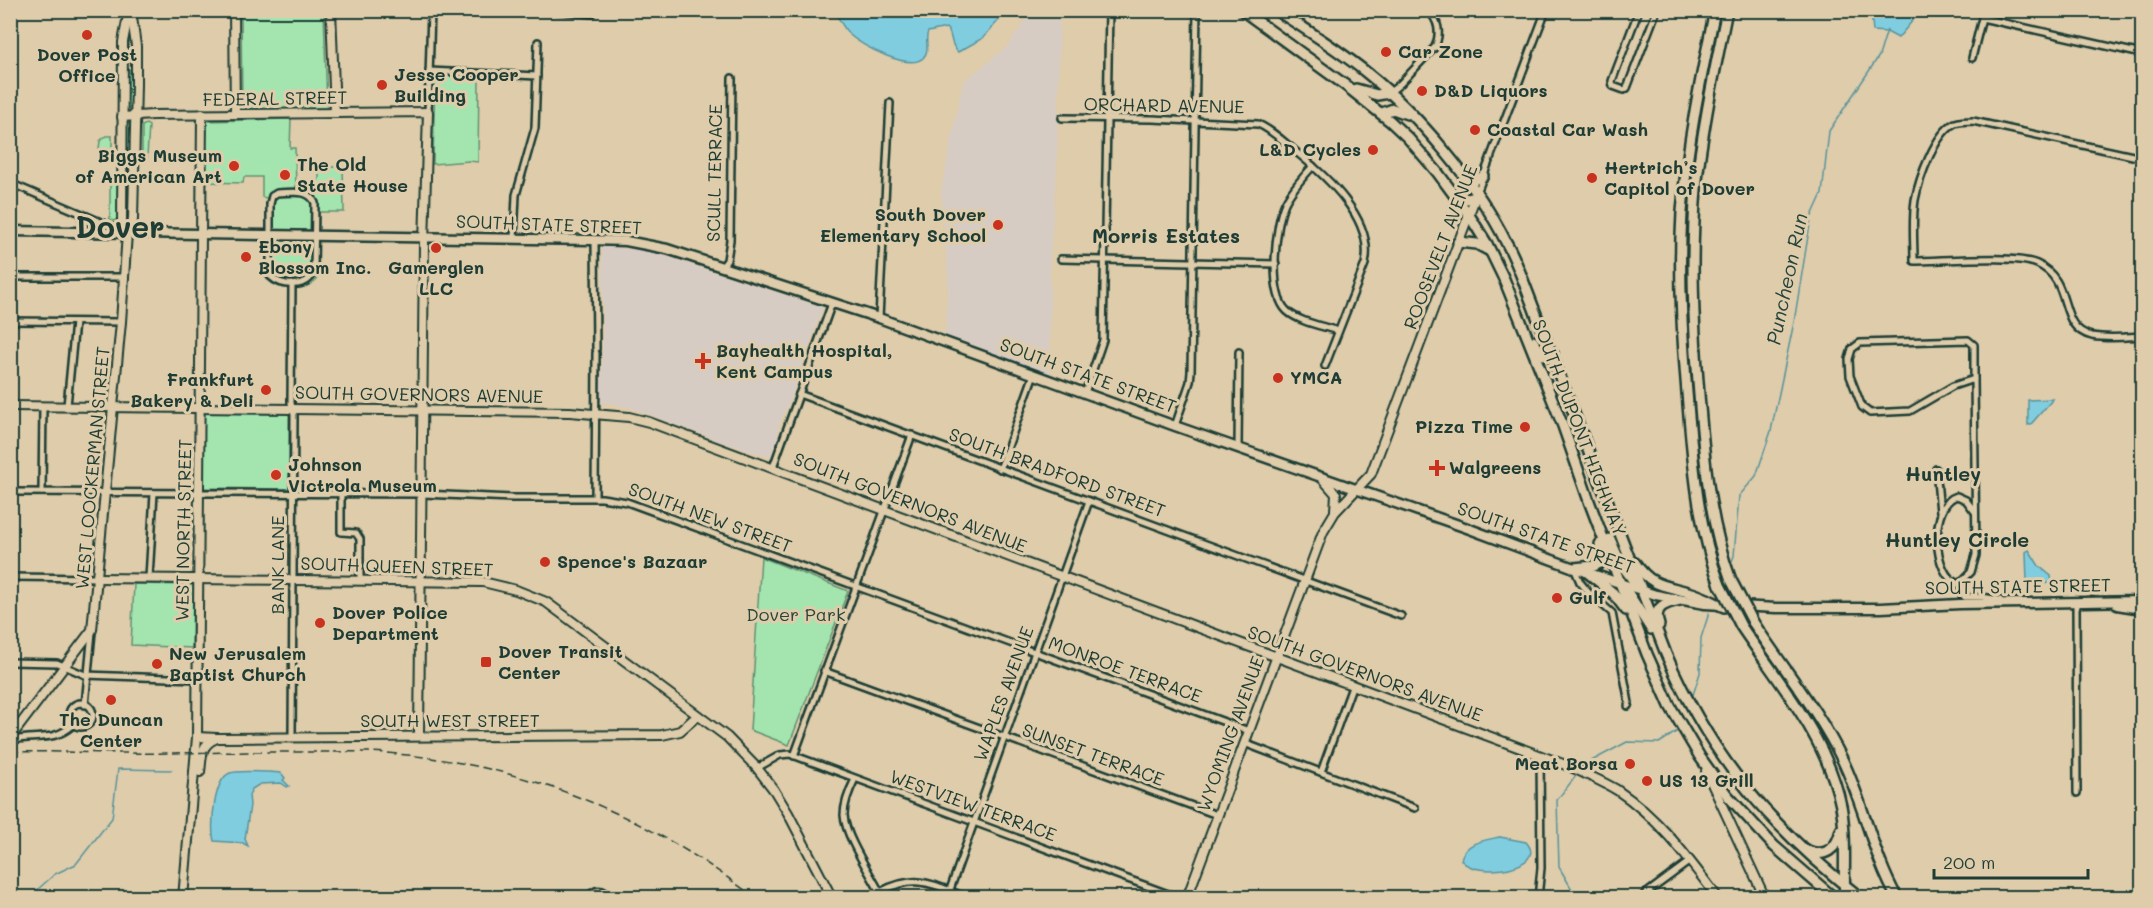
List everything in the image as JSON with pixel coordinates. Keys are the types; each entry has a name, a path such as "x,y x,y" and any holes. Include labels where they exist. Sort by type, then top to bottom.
{"highway":[{"name":"SOUTH DUPONT HIGHWAY","path":"1242,10 1382,113 1408,138 1469,214 1508,288 1563,426 1633,619 1670,706 1700,757 1727,795 1753,825 1812,880 1834,897"},
{"name":"SOUTH DUPONT HIGHWAY","path":"1276,10 1368,74 1389,93 1412,116 1476,195 1506,242 1553,354 1641,590 1681,689 1704,730 1736,776 1778,825 1800,848 1861,897"},
{"path":"1715,10 1686,168 1681,231 1680,297 1697,497 1707,548 1720,585 1741,626 1795,705 1822,750 1836,787 1842,816 1845,897"},
{"path":"1727,10 1699,163 1693,237 1694,333 1708,491 1714,524 1731,580 1753,622 1835,747 1851,782 1883,869 1897,897"},
{"path":"1345,85 1368,94 1389,93"},
{"path":"1382,113 1393,109 1412,116"},
{"path":"1464,178 1473,180 1483,176"},
{"path":"1455,194 1467,199 1476,195"},
{"path":"1458,242 1477,244 1491,252"},
{"path":"1508,288 1519,305 1535,346 1543,355 1553,354"},
{"path":"1563,426 1617,556 1641,590"},
{"path":"1574,568 1594,566 1603,558 1589,501"},
{"path":"1628,552 1641,572 1655,583 1690,592 1724,607"},
{"path":"1587,572 1613,593 1633,619"},
{"path":"1619,582 1635,603 1666,654"},
{"path":"1680,600 1663,604 1656,616 1681,689"},
{"path":"1800,848 1813,854 1829,852 1839,839 1842,816"}],"main road":[{"name":"SOUTH STATE STREET","path":"10,231 595,240 657,246 879,318 1574,568 1680,600 1724,607 1881,608 1960,604 2105,602 2139,599"},
{"path":"2105,602 2142,609"}],"street":[{"path":"128,233 122,223 122,117 123,42 130,10"},
{"path":"128,233 132,229 136,117 136,46 130,10"},
{"path":"234,10 235,114"},
{"path":"331,10 335,113"},
{"path":"419,735 425,237 431,10"},
{"path":"554,10 592,14"},
{"path":"1085,393 1102,344 1109,10"},
{"path":"1175,426 1190,379 1197,10"},
{"path":"1389,93 1435,47 1439,30 1434,16 1428,10"},
{"path":"1434,16 1443,10"},
{"name":"ROOSEVELT AVENUE","path":"1357,489 1371,474 1546,10"},
{"path":"1639,10 1612,81 1613,86 1624,90 1627,88 1657,10"},
{"path":"1972,58 1982,18 1980,10"},
{"path":"1982,18 2142,54"},
{"path":"514,239 516,195 535,128 538,42"},
{"path":"123,62 131,70 136,84"},
{"path":"429,71 537,76"},
{"name":"SCULL TERRACE","path":"722,267 727,260 730,240 732,78"},
{"path":"879,318 890,103"},
{"name":"FEDERAL STREET","path":"122,117 428,112"},
{"name":"WEST NORTH STREET","path":"183,897 197,737 202,114"},
{"name":"ORCHARD AVENUE","path":"1062,118 1196,120 1258,124 1268,128 1313,166 1347,202 1360,227 1367,248 1365,264 1325,366"},
{"path":"2142,158 1973,121 1964,121 1954,124 1939,140 1918,189 1914,213 1914,261 2016,260 2036,263 2055,278 2065,298 2066,309 2076,328 2102,337 2142,336"},
{"path":"1313,166 1291,192 1281,213 1277,235 1278,296 1284,308 1297,317 1338,332"},
{"path":"10,183 128,233"},
{"path":"306,193 314,199 315,236 313,276 303,284 281,284 270,276 270,200 275,194 306,193"},
{"path":"79,213 84,220 84,232"},
{"name":"WEST LOOCKERMAN STREET","path":"85,705 128,233"},
{"path":"595,240 595,498"},
{"path":"1061,259 1276,264"},
{"path":"10,277 125,278"},
{"name":"BANK LANE","path":"292,284 291,409 294,415 292,738"},
{"path":"773,468 832,303"},
{"path":"10,321 121,322"},
{"path":"68,406 75,322"},
{"path":"1960,604 1959,584 1971,572 1976,561 1974,345 1968,340 1860,343 1852,349 1849,358 1850,376 1862,407 1870,413 1911,411 1953,386 1974,379"},
{"path":"1238,448 1239,352"},
{"path":"1000,468 1034,374"},
{"name":"SOUTH BRADFORD STREET","path":"799,394 1401,616"},
{"name":"SOUTH GOVERNORS AVENUE","path":"10,406 596,413 649,422 1571,767 1617,790 1645,811 1673,838 1718,897"},
{"path":"42,492 43,406"},
{"path":"757,768 780,754 794,756 912,435"},
{"path":"1936,469 1941,564 1953,582 1959,584"},
{"path":"1319,476 1336,494 1334,513"},
{"path":"1940,514 1948,500 1971,494 1975,483"},
{"name":"WYOMING AVENUE","path":"1187,897 1326,525 1357,489"},
{"name":"SOUTH NEW STREET","path":"10,492 293,493 595,498 627,502 664,514 855,587"},
{"path":"149,578 154,493"},
{"path":"341,494 341,532 356,532 360,539 360,580"},
{"path":"1961,497 1969,503 1975,513"},
{"name":"WAPLES AVENUE","path":"947,897 1089,501"},
{"path":"1574,568 1580,582 1589,593 1612,613 1628,706"},
{"name":"SOUTH QUEEN STREET","path":"10,577 483,582 534,596 571,619 727,737 757,768 788,813 832,897"},
{"name":"MONROE TERRACE","path":"855,587 1249,731"},
{"path":"1959,592 1965,597 1982,597 2019,603"},
{"path":"2076,603 2077,793"},
{"path":"10,739 92,630"},
{"path":"10,662 57,663 89,675 197,680"},
{"name":"SUNSET TERRACE","path":"824,671 1217,815"},
{"path":"1321,772 1353,684"},
{"path":"10,739 54,737 74,725 85,726 92,719 91,710 85,705 76,705 70,711 70,719 74,725"},
{"name":"SOUTH WEST STREET","path":"197,737 662,735 680,730 697,716"},
{"path":"191,805 200,771 203,748 208,741 217,738"},
{"path":"1244,743 1416,808"},
{"path":"1538,897 1541,868 1540,755"},
{"name":"WESTVIEW TERRACE","path":"794,756 1179,897"},
{"path":"1700,757 1765,897"},
{"path":"855,779 844,807 844,817 847,830 881,895 898,882 915,881 968,897"},
{"path":"1736,833 1738,822 1741,820 1746,820 1753,825"},
{"path":"1640,897 1690,861"},
{"path":"588,897 599,890 610,897"},
{"path":"101,897 114,897"}],"shaded area":[{"name":"South Dover Elementary School","path":"1027,18 1060,20 1057,163 1050,259 1050,375 945,337 948,277 941,191 963,82 1008,46"},
{"name":"Bayhealth Hospital, Kent Campus","path":"602,246 654,252 823,307 790,401 779,424 778,437 770,457 727,444 617,405 617,403 601,402"}],"green space":[{"path":"241,11 324,11 327,109 242,109"},
{"path":"125,67 130,72 131,108 125,107"},
{"path":"435,75 479,77 478,162 433,164"},
{"path":"291,119 290,148 295,148 296,189 311,191 319,179 319,167 343,167 344,212 319,212 317,279 299,288 284,288 266,277 267,198 262,197 262,177 244,177 243,183 204,182 205,121"},
{"path":"127,123 133,126 132,158 129,161 125,159 125,125"},
{"path":"146,124 149,126 147,157 142,155 142,126"},
{"path":"106,136 112,136 112,156 104,155 99,149 100,141"},
{"path":"126,175 131,177 129,228 125,227"},
{"path":"110,180 119,181 118,219 113,221 110,219"},
{"path":"203,413 289,414 289,489 203,488"},
{"name":"Dover Park","path":"761,557 848,591 789,745 750,730"},
{"path":"134,584 193,585 192,648 131,645"}],"water":[{"path":"834,11 1007,11 983,38 958,52 946,28 928,32 927,48 923,58 907,61 875,51 856,40"},
{"path":"1871,11 1915,11 1914,19 1898,38 1887,32 1873,31"},
{"path":"2053,399 2031,424 2028,425 2028,400"},
{"path":"2029,550 2039,566 2051,576 2052,583 2031,584 2027,582 2026,552"},
{"path":"234,772 281,773 285,778 283,780 289,786 281,783 260,784 252,789 249,795 250,805 245,839 248,846 243,843 214,841 214,804 220,784 225,777"},
{"path":"1500,837 1526,842 1531,851 1528,859 1508,868 1494,870 1469,866 1461,860 1466,849 1471,846"}],"waterway":[{"name":"Puncheon Run","path":"1732,561 1739,496 1756,476 1771,431 1794,322 1811,218 1822,194 1829,131 1879,56 1887,30"},
{"name":"Puncheon Run","path":"1692,698 1700,673 1701,638 1709,613"},
{"name":"Puncheon Run","path":"1584,765 1627,742 1659,743 1679,730"},
{"path":"28,898 55,874 76,864 112,818 118,769 172,770"},
{"name":"Puncheon Run","path":"1575,777 1557,800 1559,867 1577,898"}],"railway":[{"path":"10,752 368,752 446,760 540,783 631,820 674,843 755,898"}],"place":[{"name":"Dover Post Office","path":"87,35"},
{"name":"Car Zone","path":"1386,52"},
{"name":"Jesse Cooper Building","path":"382,85"},
{"name":"D&D Liquors","path":"1422,91"},
{"name":"Coastal Car Wash","path":"1475,130"},
{"name":"L&D Cycles","path":"1373,150"},
{"name":"Biggs Museum of American Art","path":"234,166"},
{"name":"The Old State House","path":"285,175"},
{"name":"Hertrich’s Capitol of Dover","path":"1592,178"},
{"name":"South Dover Elementary School","path":"998,225"},
{"name":"Gamerglen LLC","path":"436,248"},
{"name":"Ebony Blossom Inc.","path":"246,257"},
{"name":"Bayhealth Hospital, Kent Campus","path":"703,361"},
{"name":"YMCA","path":"1278,378"},
{"name":"Frankfurt Bakery & Deli","path":"266,390"},
{"name":"Pizza Time","path":"1525,427"},
{"name":"Walgreens","path":"1437,468"},
{"name":"Johnson Victrola Museum","path":"276,475"},
{"name":"Spence's Bazaar","path":"545,562"},
{"name":"Gulf","path":"1557,598"},
{"name":"Dover Police Department","path":"320,623"},
{"name":"Dover Transit Center","path":"486,662"},
{"name":"New Jerusalem Baptist Church","path":"157,664"},
{"name":"The Duncan Center","path":"111,700"},
{"name":"Meat Borsa","path":"1630,764"},
{"name":"US 13 Grill","path":"1647,781"}],"district":[{"name":"Dover","path":"120,228"},
{"name":"Morris Estates","path":"1166,236"},
{"name":"Huntley","path":"1943,474"},
{"name":"Huntley Circle","path":"1957,540"}]}
